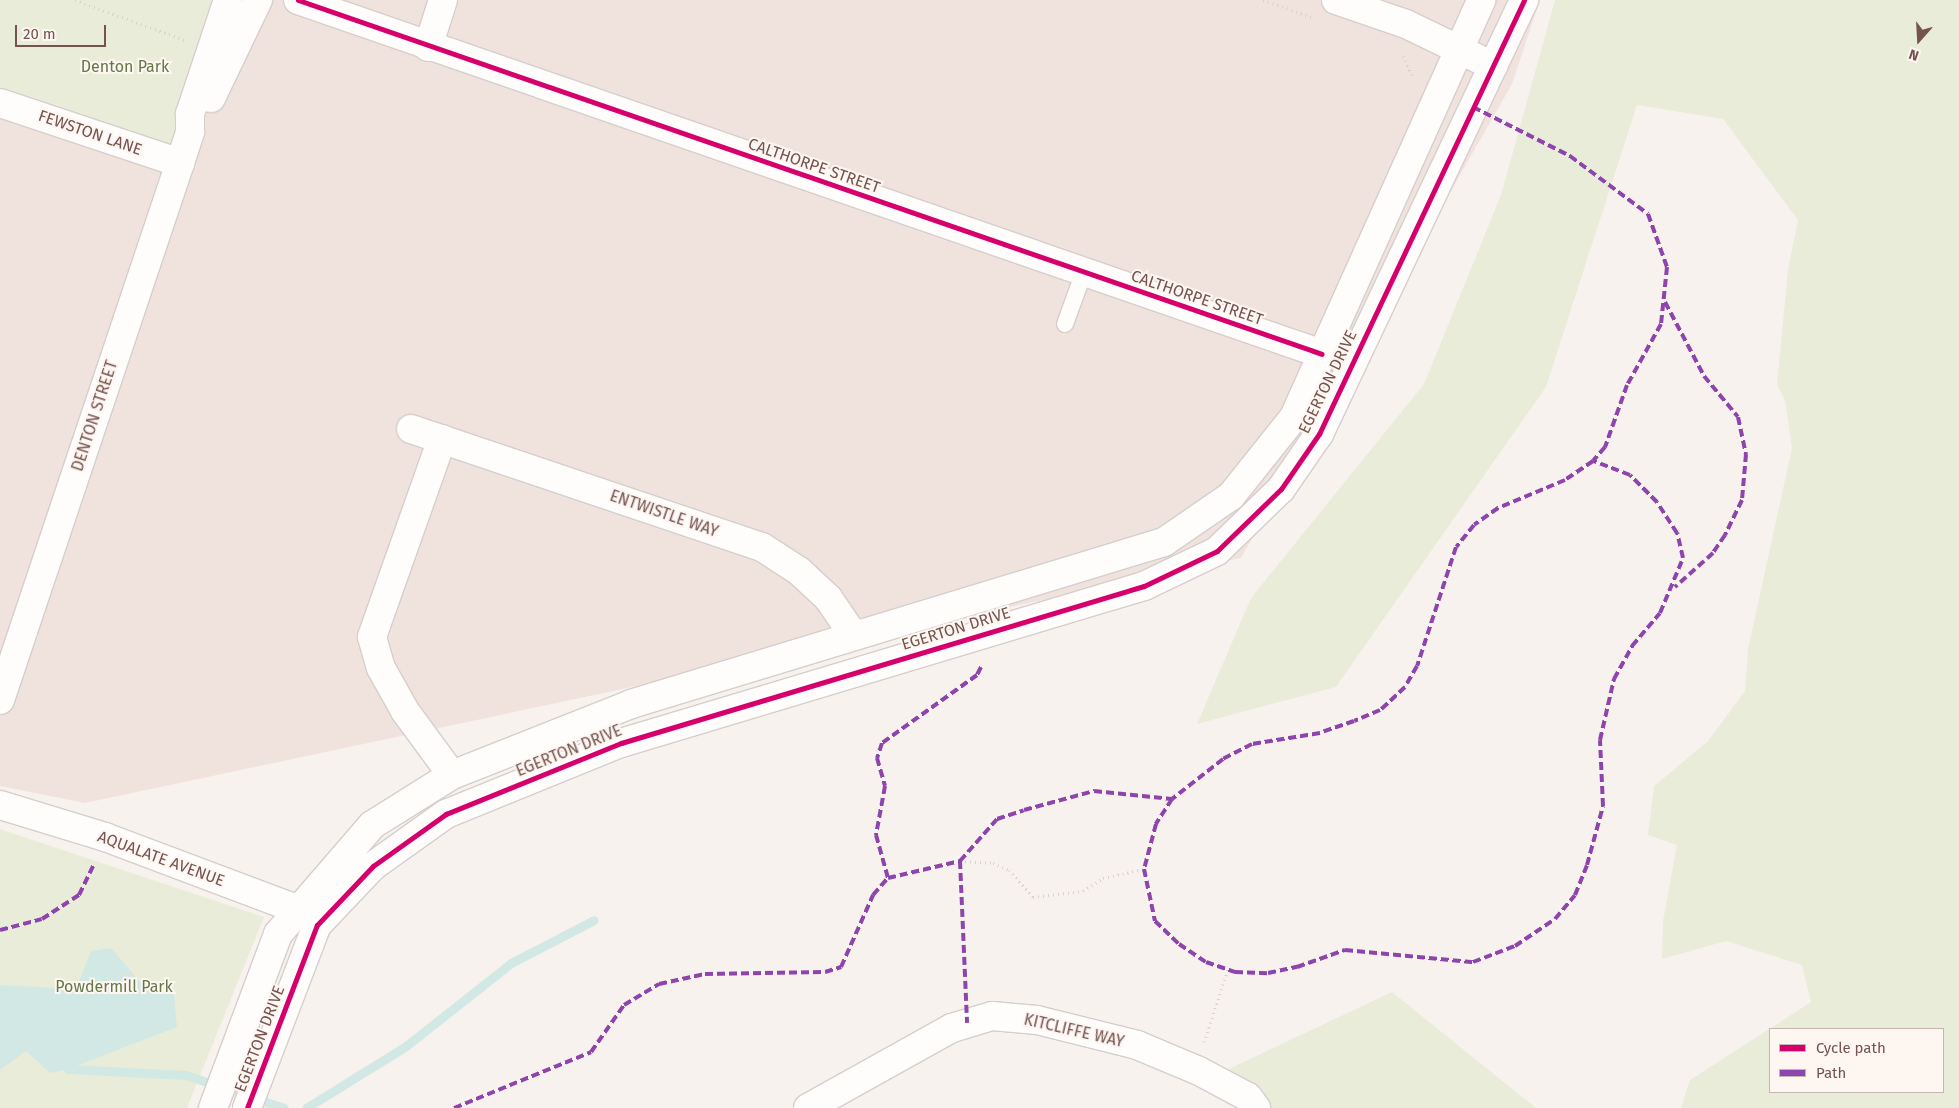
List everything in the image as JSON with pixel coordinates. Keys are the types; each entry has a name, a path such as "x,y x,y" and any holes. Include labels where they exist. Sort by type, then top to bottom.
{"street":[{"name":"DENTON STREET","path":"190,132 190,114 228,0"},
{"name":"DENTON STREET","path":"0,700 190,132 258,0"},
{"name":"CALTHORPE STREET","path":"298,0 428,47 1322,354"},
{"path":"428,47 443,0"},
{"name":"EGERTON DRIVE","path":"247,1108 272,1038 307,917 372,825 452,775 631,704 1164,542 1231,496 1294,417 1481,0"},
{"name":"EGERTON DRIVE","path":"213,1108 241,1028 278,934 307,917 373,866 446,814 621,743 1144,586 1217,551 1281,489 1318,434 1524,0"},
{"path":"1328,10 1460,47 1493,66"},
{"name":"FEWSTON LANE","path":"0,103 180,163"},
{"name":"ENTWISTLE WAY","path":"411,429 762,547 799,571 828,598 854,636"},
{"path":"442,439 372,637 381,668 405,711 452,775"},
{"name":"AQUALATE AVENUE","path":"0,805 105,837 307,917"},
{"name":"KITCLIFFE WAY","path":"808,1108 952,1028 992,1016 1037,1020 1137,1045 1199,1071 1248,1097 1256,1108"}],"lane":[{"path":"1065,324 1084,272"}],"path":[{"path":"75,0 191,42"},
{"path":"1263,0 1328,10"},
{"path":"1401,53 1412,69 1413,81 1439,92"},
{"path":"960,861 993,863 1009,870 1033,897 1083,891 1104,878 1144,869"}],"shaded area":[{"path":"0,0 1540,0 1512,84 1241,558 85,803 0,786"}],"green space":[{"name":"Denton Park","path":"0,0 212,0 171,152 0,93"},
{"path":"1555,0 1959,0 1959,1108 1681,1108 1690,1080 1769,1029 1769,1093 1944,1093 1944,1028 1771,1028 1811,1002 1802,965 1726,941 1662,959 1663,921 1677,845 1648,835 1654,786 1708,741 1745,691 1748,649 1792,448 1785,400 1777,384 1788,269 1798,220 1723,119 1637,105 1546,387 1336,687 1197,724 1251,598 1424,384 1501,195"},
{"name":"Powdermill Park","path":"0,829 264,917 187,1108 0,1108"},
{"path":"1392,992 1536,1108 1247,1108 1199,1083"}],"water":[{"path":"111,948 148,991 174,994 177,1027 68,1069 50,1073 26,1051 0,1070 0,985 76,989 91,951"}],"waterway":[{"path":"306,1108 406,1046 511,963 594,920"},
{"path":"68,1069 186,1075 284,1108"}],"marked path":[{"path":"1473,107 1570,156 1648,214 1667,267 1661,324 1627,385 1605,447 1593,461 1565,480 1498,508 1474,525 1456,547 1417,666 1405,687 1380,710 1354,721 1320,733 1252,744 1223,759 1172,799 1156,824 1144,869 1155,921 1179,944 1206,962 1235,972 1268,973 1297,967 1345,950 1473,962 1515,946 1555,919 1575,895 1587,865 1603,806 1600,740 1614,679 1632,646 1660,613 1683,558 1677,533 1657,502 1630,475 1593,461"},
{"path":"1665,302 1704,376 1738,417 1746,454 1742,500 1725,535 1713,553 1675,587"},
{"path":"981,667 977,675 882,743 877,758 885,786 876,835 888,878 960,861 997,819 1024,810 1094,791 1172,799"},
{"path":"960,861 967,1023"},
{"path":"0,930 42,919 79,895 94,864"},
{"path":"454,1108 591,1052 624,1005 659,984 705,974 825,972 841,967 873,895 888,878"}],"cycle path":[{"path":"298,0 1322,354"},
{"path":"247,1108 317,925 373,866 446,814 621,743 1144,586 1217,551 1281,489 1319,434 1524,0"}]}
